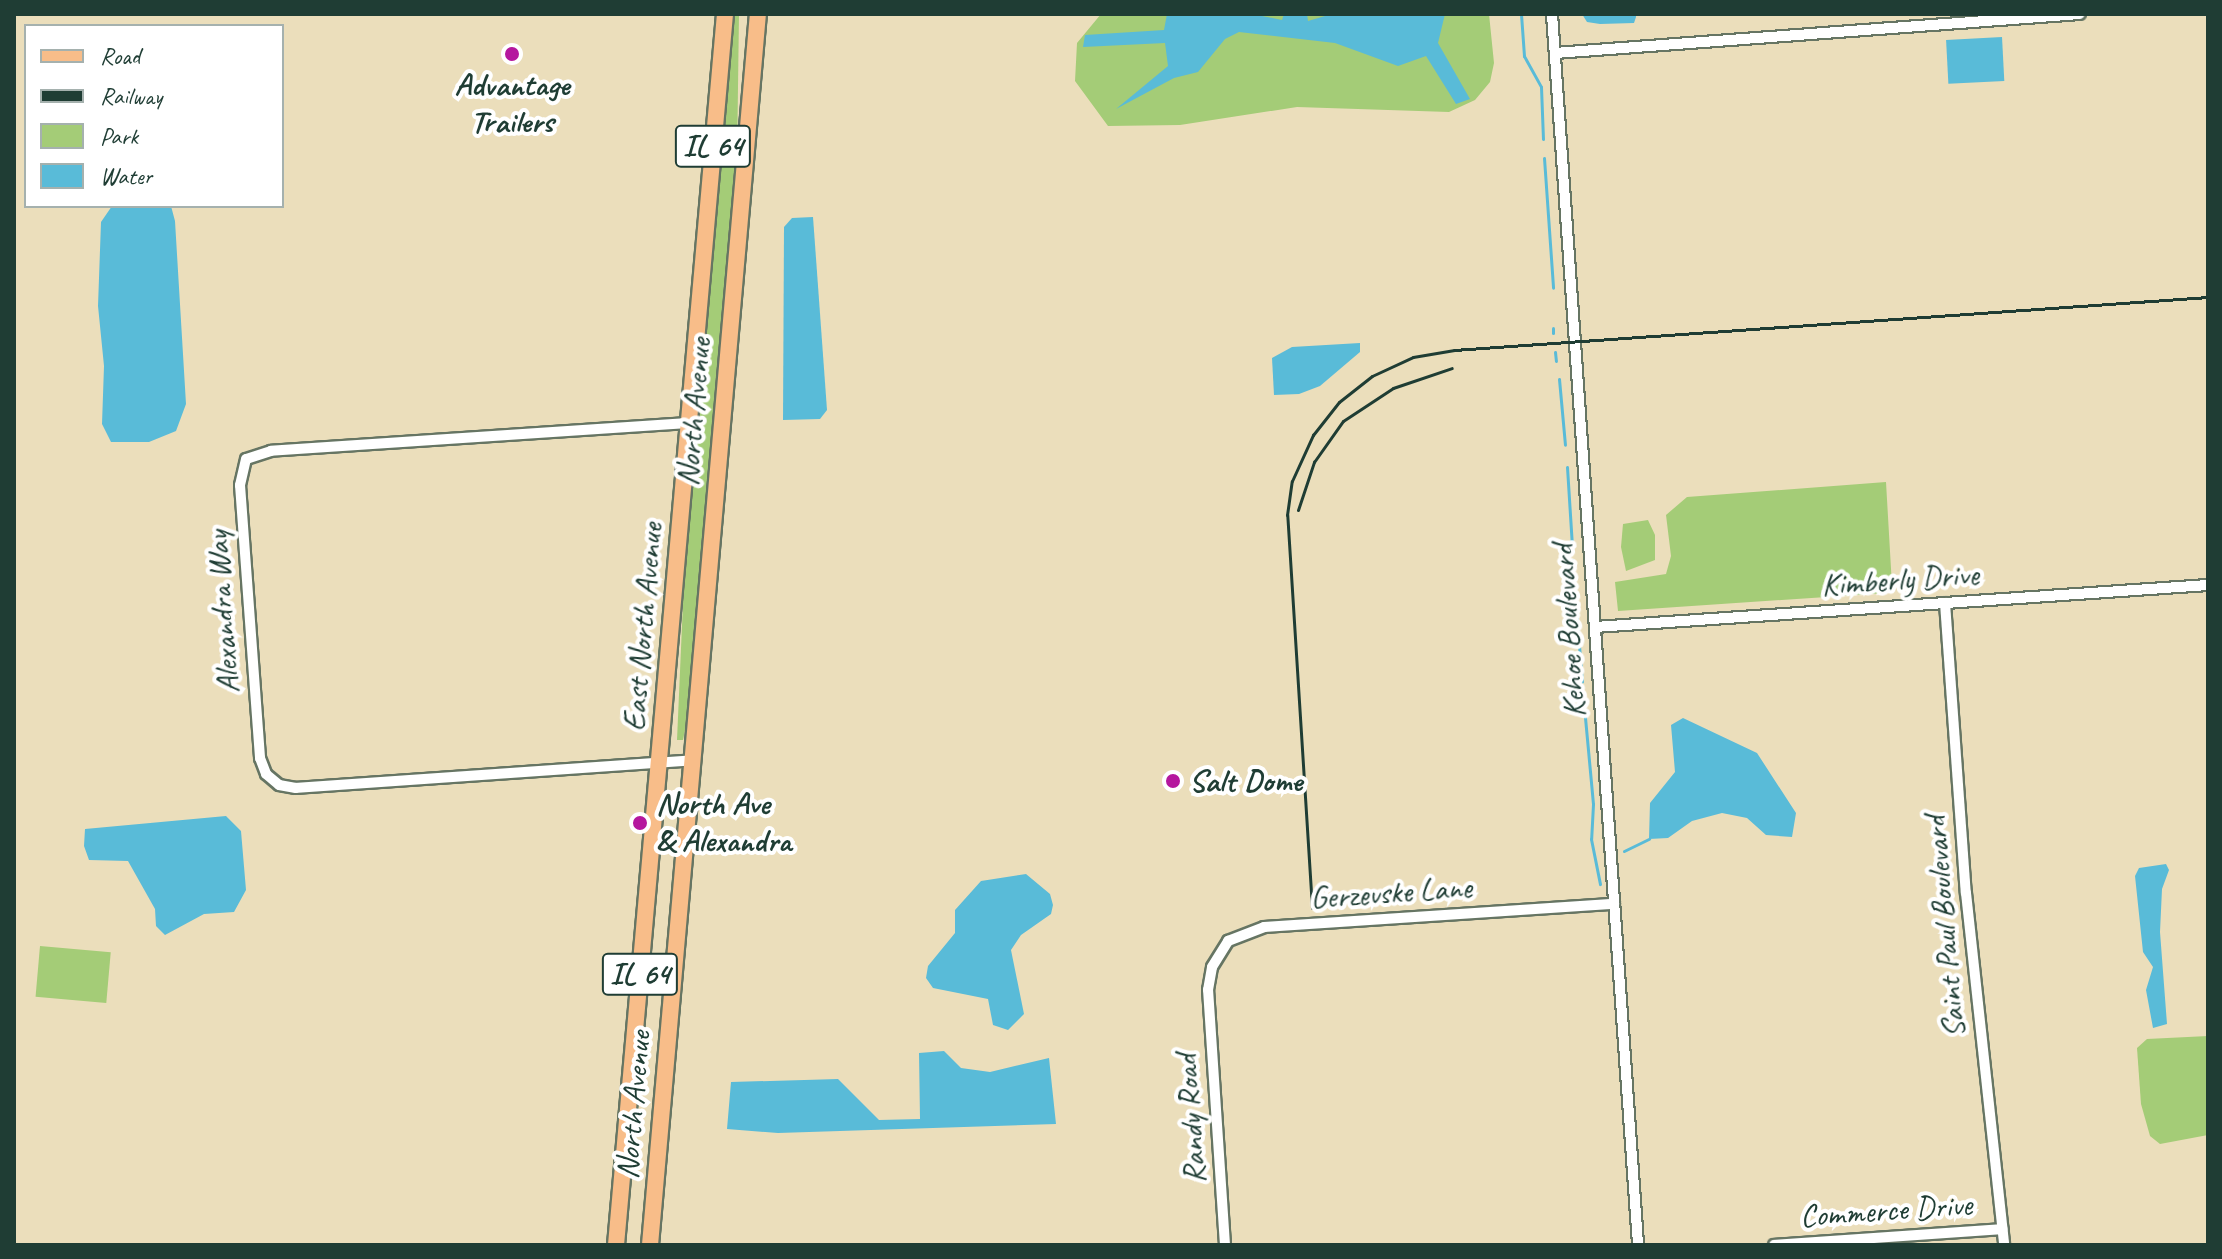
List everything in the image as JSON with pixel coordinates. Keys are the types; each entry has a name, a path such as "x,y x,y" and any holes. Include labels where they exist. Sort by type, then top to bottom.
{"main road":[{"name":"East North Avenue","path":"616,1245 725,14"},
{"name":"North Avenue","path":"650,1245 758,14"}],"street":[{"name":"Kehoe Boulevard","path":"1552,14 1638,1245"},
{"path":"1555,53 2080,14"},
{"name":"Alexandra Way","path":"688,423 271,451 246,459 241,479 260,758 271,780 296,788 692,760"},
{"name":"Kimberly Drive","path":"1595,627 2208,585"},
{"name":"Saint Paul Boulevard","path":"1945,603 1966,893 2004,1245"},
{"name":"Gerzevske Lane","path":"1208,990 1212,967 1228,941 1254,928 1614,904"},
{"name":"Randy Road","path":"1208,990 1225,1245"},
{"name":"Commerce Drive","path":"1774,1245 2002,1229"}],"green space":[{"path":"733,14 739,14 737,160 687,721 683,740 677,740 685,557"},
{"path":"1101,14 1489,14 1494,63 1490,82 1475,100 1449,112 1297,107 1180,125 1108,126 1075,81 1077,43"},
{"path":"1886,482 1892,586 1886,593 1618,611 1615,582 1666,574 1671,556 1666,515 1687,497"},
{"path":"1648,520 1655,535 1655,560 1626,571 1621,547 1623,524"},
{"path":"40,946 111,952 106,1003 36,997"},
{"path":"2208,1036 2208,1135 2160,1144 2150,1136 2141,1104 2137,1048 2147,1039"}],"water":[{"path":"1167,14 1252,14 1282,20 1284,14 1307,14 1308,21 1332,14 1445,14 1438,43 1470,99 1456,104 1426,56 1398,66 1335,43 1239,32 1225,39 1198,72 1174,78 1116,109 1168,66 1165,43 1083,47 1085,35 1164,30"},
{"path":"1582,14 1636,14 1636,17 1634,23 1600,24 1587,22"},
{"path":"2002,37 2004,81 1948,84 1946,40"},
{"path":"111,208 172,208 175,221 186,404 176,431 149,442 111,442 102,424 104,366 98,306 101,222"},
{"path":"813,217 827,410 820,419 783,420 784,227 792,218"},
{"path":"1360,343 1360,352 1320,386 1299,394 1274,395 1272,358 1292,347"},
{"path":"1683,718 1757,753 1796,813 1792,837 1766,835 1747,818 1722,813 1692,821 1668,838 1649,839 1650,803 1675,772 1671,725"},
{"path":"226,816 241,831 246,890 234,912 204,914 165,935 156,926 155,909 128,861 89,860 84,846 85,829"},
{"path":"2166,864 2169,870 2162,889 2160,932 2167,1024 2153,1028 2146,990 2153,967 2143,952 2135,876 2139,868"},
{"path":"1026,874 1050,894 1053,905 1051,914 1021,935 1011,950 1024,1014 1008,1030 993,1025 988,999 933,988 926,978 928,966 955,933 955,910 981,881"},
{"path":"944,1051 961,1068 990,1072 1049,1058 1056,1124 778,1133 727,1129 731,1082 838,1079 879,1120 920,1119 919,1053"}],"waterway":[{"path":"1521,14 1524,56 1541,87 1543,139"},
{"path":"1544,158 1553,288"},
{"path":"1553,328 1553,333"},
{"path":"1555,352 1556,361"},
{"path":"1559,379 1565,445"},
{"path":"1567,467 1572,546"},
{"path":"1572,560 1582,682"},
{"path":"1583,696 1593,804 1591,839 1600,884"},
{"path":"1624,851 1649,839"}],"railway":[{"path":"1312,908 1287,515 1292,481 1313,435 1339,402 1372,376 1413,357 1454,350 2208,297"},
{"path":"1298,510 1314,462 1343,421 1393,388 1452,368"}],"place":[{"name":"Advantage Trailers","path":"512,54"},
{"name":"Salt Dome","path":"1173,781"},
{"name":"North Ave & Alexandra","path":"640,823"}]}
